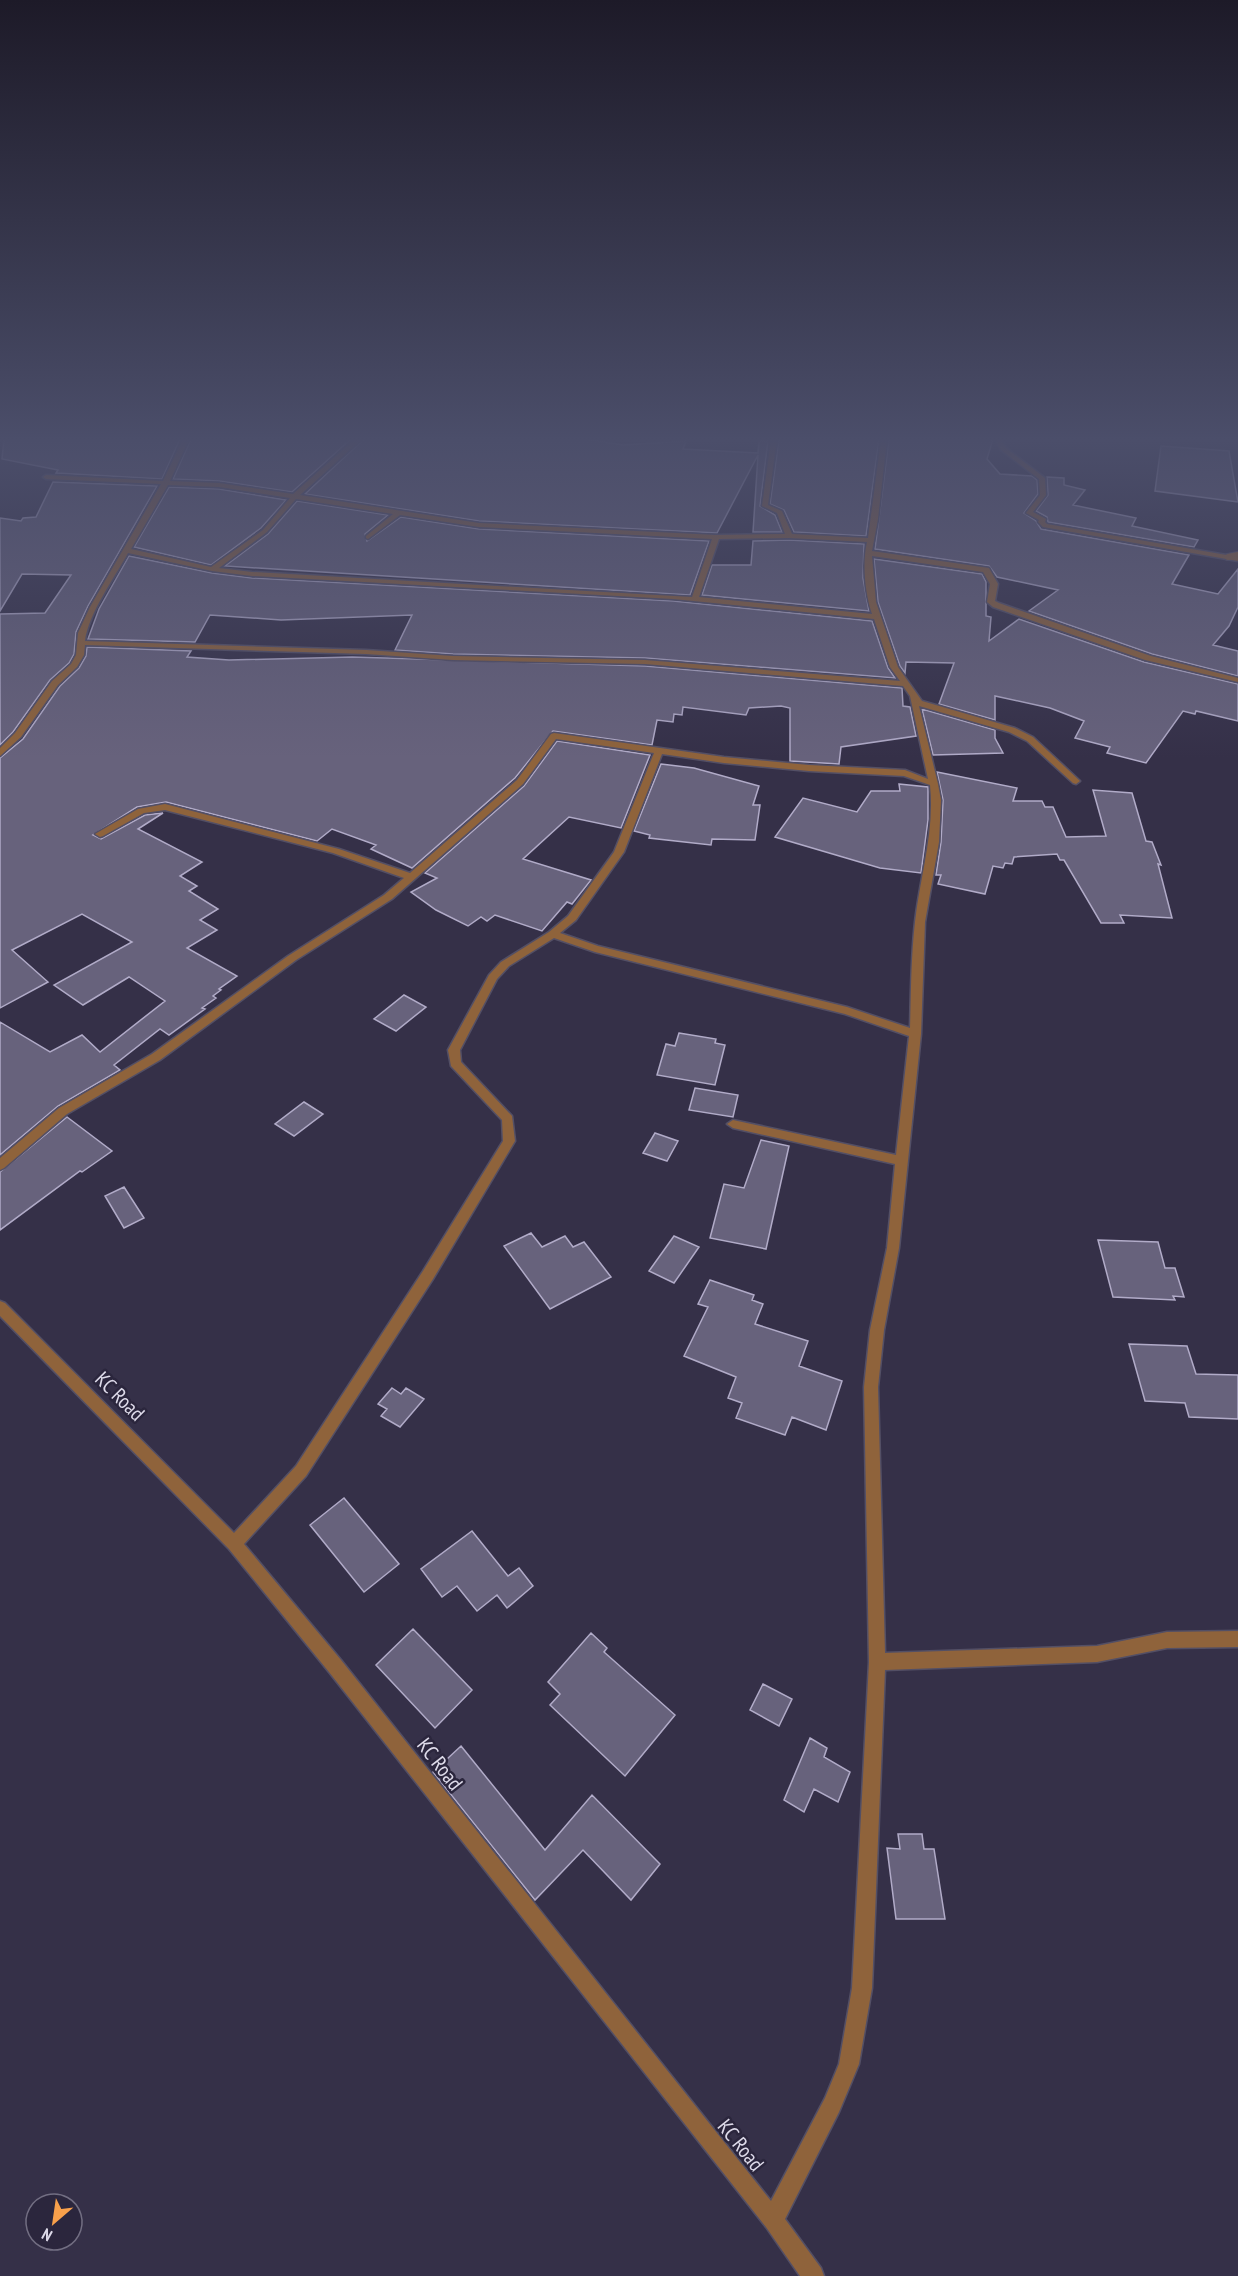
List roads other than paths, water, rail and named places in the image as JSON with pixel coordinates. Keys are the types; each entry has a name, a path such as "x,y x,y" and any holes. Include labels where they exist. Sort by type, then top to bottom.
{"street":[{"path":"0,753 18,735 55,683 75,664 82,643 82,633 94,607 131,545"},
{"path":"212,569 245,545"},
{"path":"695,598 713,545"},
{"path":"773,2220 832,2105 849,2064 862,1988 877,1662 871,1387 877,1330 893,1248 915,1034 920,922 934,842 936,800 934,784 913,697 894,667 872,602 868,553 870,545"},
{"path":"1159,545 1238,557"},
{"path":"128,551 212,569 355,581 695,598 877,617"},
{"path":"868,553 986,570 994,584 991,602 996,605 1148,658 1238,680"},
{"path":"82,643 356,652 453,658 645,662 904,684"},
{"path":"913,697 928,706 1012,730 1030,739 1076,781"},
{"path":"0,1165 63,1111 156,1058 292,958 388,897 409,876 520,782 554,736 809,768 905,773 934,784"},
{"path":"234,1544 301,1471 428,1275 509,1142 508,1119 455,1063 454,1050 493,977 505,964 554,934 572,918 619,852 659,750"},
{"path":"100,834 141,811 165,807 336,851 409,876"},
{"path":"554,934 595,949 847,1011 915,1034"},
{"path":"733,1124 901,1161"},
{"name":"KC Road","path":"0,1307 234,1544 335,1666 773,2220 813,2276"},
{"path":"877,1662 1097,1654 1167,1640 1238,1639"}]}
